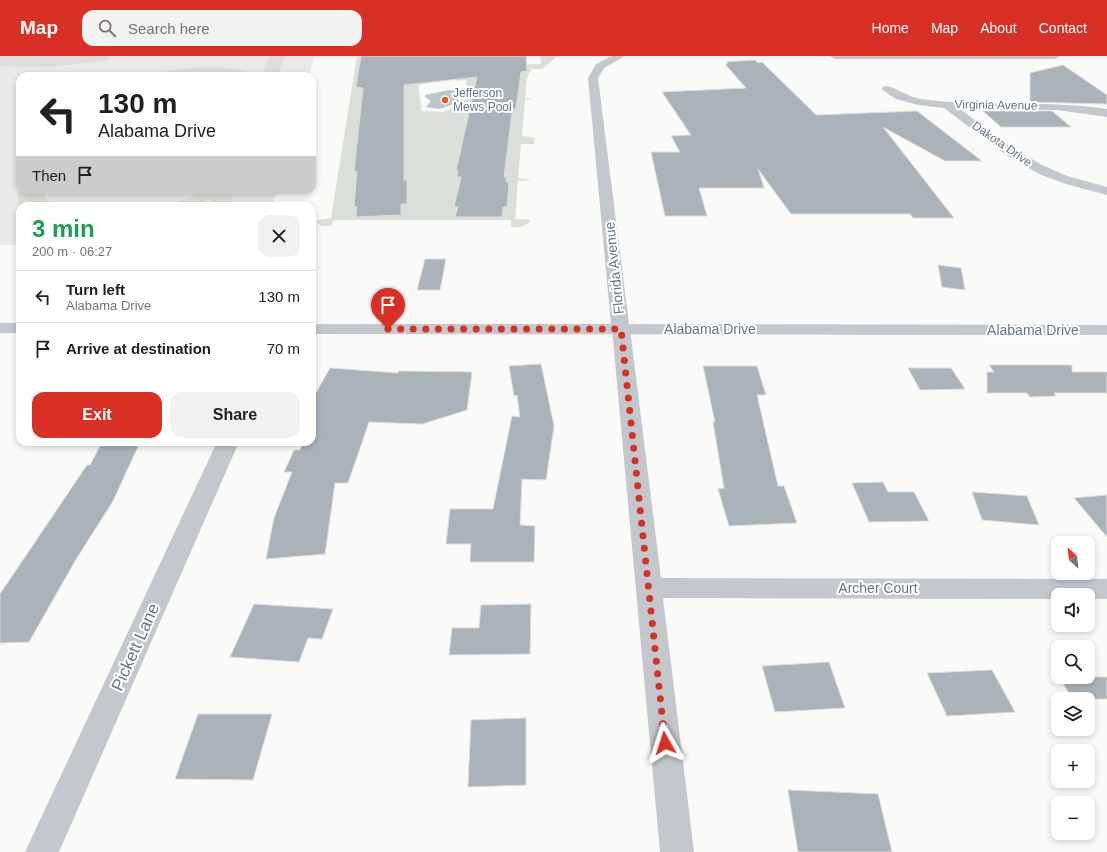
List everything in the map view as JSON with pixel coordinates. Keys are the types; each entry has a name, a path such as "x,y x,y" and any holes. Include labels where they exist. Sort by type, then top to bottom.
{"street":[{"name":"Florida Avenue","path":"620,56 600,66 593,78 676,852"},
{"path":"835,56 1056,56"},
{"name":"Virginia Avenue","path":"887,89 892,93 910,100 947,105 1040,106 1107,113"},
{"name":"Dakota Drive","path":"947,105 1022,159 1038,168 1060,177 1107,191"},
{"path":"0,328 16,328"},
{"name":"Alabama Drive","path":"316,329 1107,330"},
{"name":"Pickett Lane","path":"42,852 226,446"},
{"name":"Archer Court","path":"648,588 1107,589"}],"shaded area":[{"path":"0,56 315,56 310,72 16,72 16,194 276,194 273,202 16,202 16,245 0,245"},
{"path":"0,56 106,56 110,60 69,65 28,67 0,65"},
{"path":"269,56 285,56 279,72 263,72"},
{"path":"357,56 361,56 360,60 363,60 360,61 359,67 362,67 359,88 365,88 361,101 364,102 361,103 360,110 394,87 489,66 541,64 540,56 558,56 542,69 531,69 527,78 525,98 534,99 525,100 522,136 535,138 534,144 521,144 518,178 532,180 518,181 515,219 529,219 530,222 518,227 511,226 511,220 334,220 331,226 322,226 317,223 318,220 331,218","holes":["456,79 457,81 466,80 468,92 463,104 443,112 422,111 418,85","517,102 512,113 465,132 468,115","404,124 403,180 407,180 407,204 401,204 400,215 356,217 357,207 354,207 356,183 360,177 356,177 357,171 354,172","460,150 463,150 500,177 506,177 506,183 509,183 508,193 504,193 508,196 507,207 503,207 502,217 455,217 458,207 454,207 459,183 462,182 463,177 458,171 456,171"]},
{"path":"203,67 233,69 248,72 163,72"},
{"name":"Jefferson Mews Pool","path":"449,90 462,92 461,95 456,97 460,102 440,109 426,107 431,101 425,97 425,95"},
{"path":"18,194 43,194 50,202 19,202"},
{"path":"196,194 234,194 230,202 210,202 212,198 203,202 175,202"}],"building":[{"path":"361,56 526,56 527,71 521,72 516,109 513,109 512,113 504,177 506,177 506,182 509,183 507,207 503,207 502,217 455,217 458,207 454,207 461,177 457,177 458,171 456,171 477,77 404,85 404,180 407,180 407,204 401,204 401,215 356,217 357,207 354,207 357,171 354,172 363,88 356,87"},
{"path":"755,60 758,63 762,62 816,115 917,111 982,161 945,161 883,127 954,218 913,218 910,214 791,214 758,169 764,188 699,188 707,216 665,216 651,152 680,152 671,136 691,135 662,92 746,88 725,64 728,64 726,62"},
{"path":"1063,65 1107,95 1107,104 1030,102 1030,73"},
{"path":"983,111 1052,111 1071,127 1001,127"},
{"path":"425,259 446,259 440,290 417,290"},
{"path":"938,265 961,268 965,290 942,287"},
{"path":"541,364 554,426 546,480 522,479 520,525 535,526 534,562 470,562 471,544 446,544 450,509 493,509 512,416 520,417 517,395 514,396 509,366"},
{"path":"989,365 1072,365 1072,372 1107,372 1107,393 1054,393 1056,396 1030,397 1027,393 987,393 987,372 994,372"},
{"path":"703,366 757,366 766,395 757,395 778,486 784,486 797,523 729,526 718,489 724,488 713,422 715,422"},
{"path":"330,368 398,373 399,371 472,372 467,410 422,424 369,422 348,483 335,483 325,554 266,559 274,518 292,472 284,472 294,450 300,450 302,446 316,446 316,393"},
{"path":"908,368 951,368 965,389 920,390"},
{"path":"100,446 138,446 113,501 75,561 29,642 0,643 0,594 87,465 90,465"},
{"path":"883,482 888,492 914,492 929,521 869,522 852,483"},
{"path":"972,492 1027,496 1039,525 982,520"},
{"path":"1107,495 1107,537 1074,498"},
{"path":"254,604 333,609 322,639 308,638 299,662 230,657"},
{"path":"531,604 530,654 449,655 452,628 479,628 481,605"},
{"path":"829,662 845,708 775,712 762,666"},
{"path":"992,670 1015,712 947,716 927,673"},
{"path":"1095,677 1107,677 1107,699 1095,699 1095,692 1069,692 1063,684 1095,684"},
{"path":"198,714 272,714 253,780 175,779"},
{"path":"526,718 526,785 468,787 471,720"},
{"path":"788,790 878,794 892,852 798,852"}],"place":[{"name":"Jefferson Mews Pool","path":"445,100"}],"route":[{"path":"388,329 621,329 665,743"}]}
